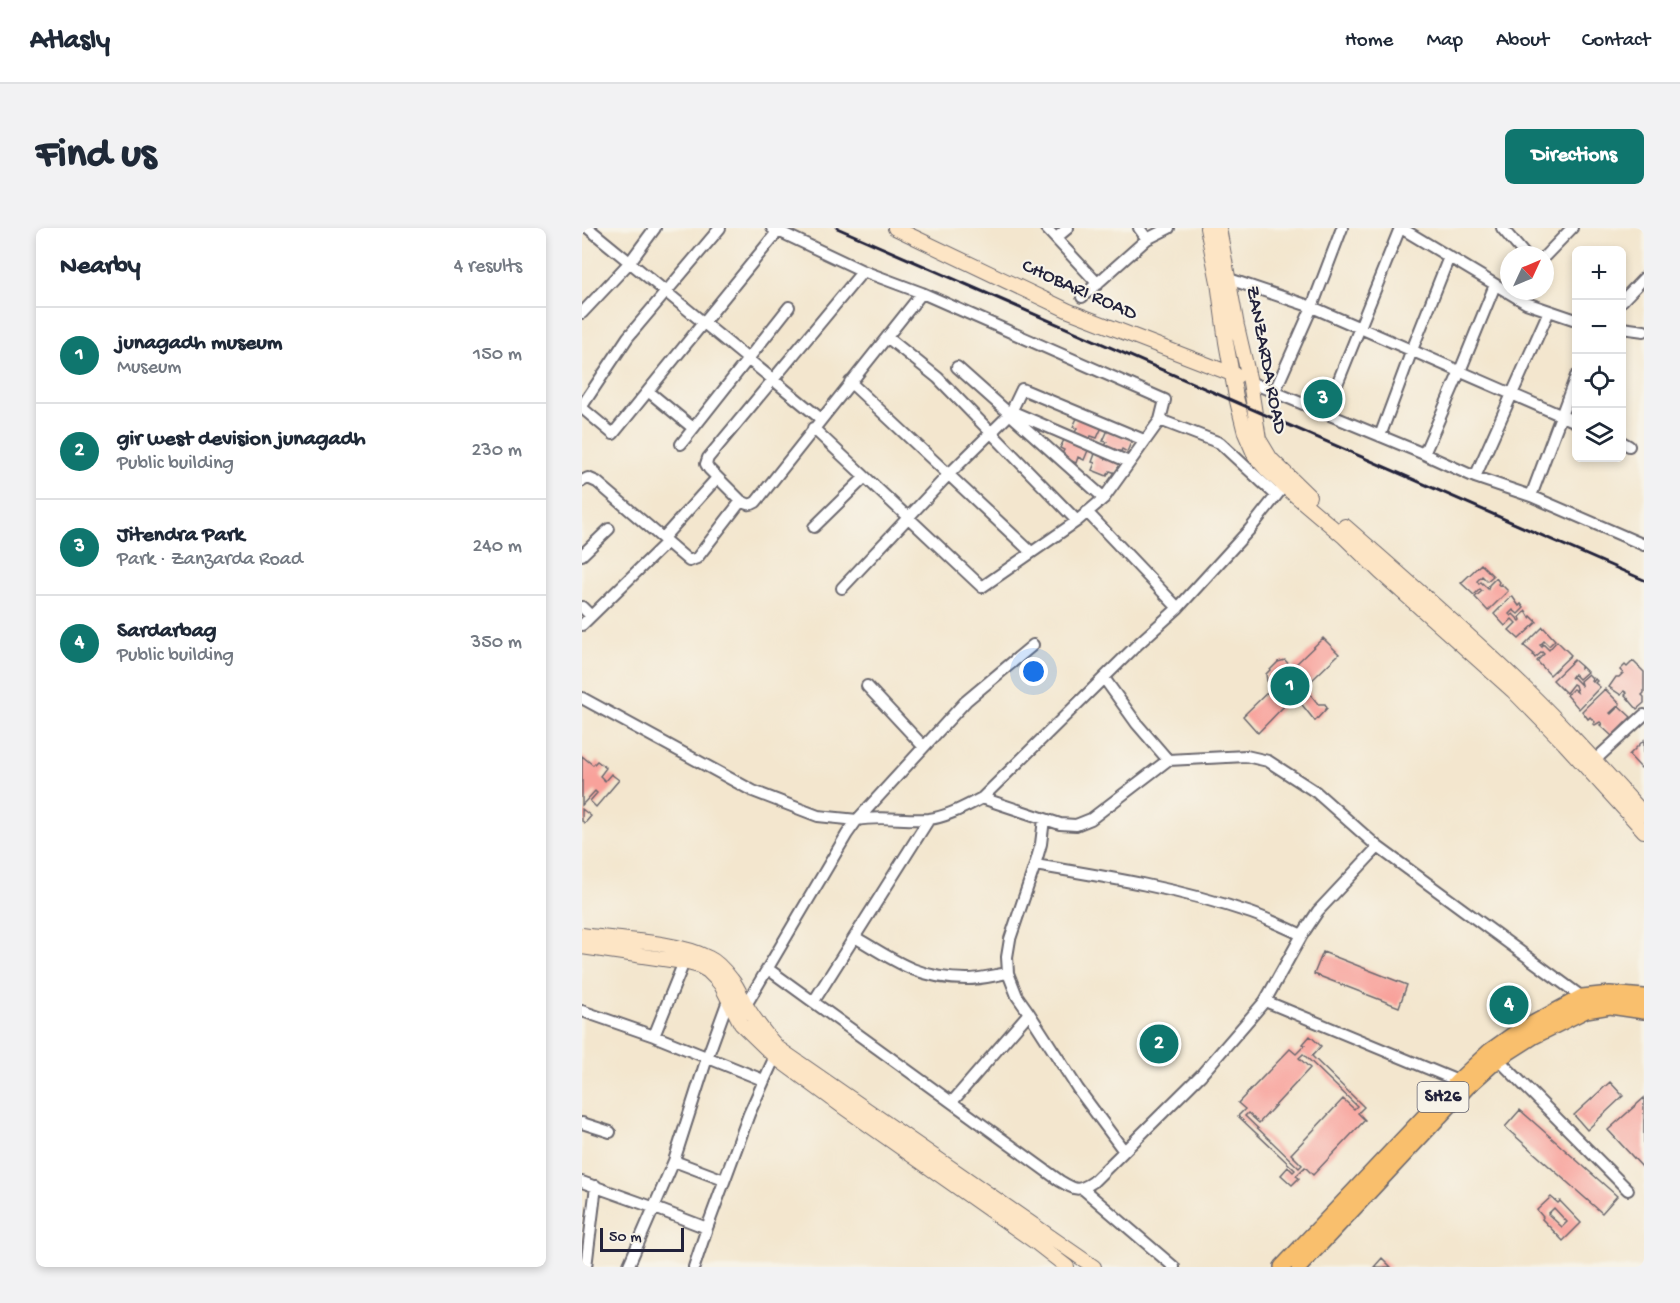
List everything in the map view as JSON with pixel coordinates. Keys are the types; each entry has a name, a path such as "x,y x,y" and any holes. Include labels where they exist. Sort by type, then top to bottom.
{"main road":[{"name":"SH26","path":"1299,1267 1514,1034 1610,994 1644,997"},
{"name":"SH26","path":"1586,1003 1644,1011"},
{"name":"SH26","path":"1281,1267 1458,1081 1494,1055"}],"street":[{"path":"588,228 821,419"},
{"path":"582,313 630,262 655,228"},
{"path":"720,228 628,337 582,407 613,434 776,229 863,271 922,293 1165,400 1160,420 1104,498 1077,521 982,587 813,428"},
{"name":"CHOBARI ROAD","path":"895,228 1069,311 1250,382"},
{"path":"1046,228 1098,284"},
{"path":"1056,238 1068,228"},
{"path":"1139,228 1147,239"},
{"path":"1082,297 1147,239 1169,228"},
{"path":"1207,228 1218,282 1226,342 1245,433 1252,451 1280,491"},
{"name":"ZANZARDA ROAD","path":"1220,228 1259,439 1271,459 1299,487 1400,573 1501,666 1596,760 1644,814"},
{"path":"1274,393 1312,307 1342,228"},
{"path":"1325,414 1401,228 1500,288"},
{"path":"1502,228 1517,246"},
{"path":"1554,247 1572,228"},
{"path":"1380,436 1449,257"},
{"path":"863,271 708,458 706,464 741,501 748,504 756,502 922,293"},
{"path":"1623,300 1644,278"},
{"path":"1229,279 1312,307 1572,420"},
{"path":"1424,454 1495,285"},
{"path":"1521,300 1572,319"},
{"path":"681,444 789,307"},
{"path":"1475,477 1549,311"},
{"path":"1626,329 1644,331"},
{"path":"886,337 938,378 1077,521"},
{"path":"957,367 1011,412 1104,498"},
{"path":"850,382 1031,552"},
{"path":"1250,382 1475,477 1531,496 1644,545"},
{"path":"1531,496 1572,387"},
{"path":"842,588 1011,412 1022,389 1144,440"},
{"path":"648,391 693,428"},
{"path":"1011,412 1129,462"},
{"path":"1160,420 1220,443 1280,491 1344,537 1513,690 1644,831"},
{"path":"814,527 865,477"},
{"path":"582,625 665,540 717,478"},
{"path":"582,481 592,479 689,561 694,560 741,501"},
{"path":"582,698 753,791 818,816 857,820 871,817 929,819 958,810 982,798 1178,608 1250,529 1280,491"},
{"path":"1087,512 1178,608"},
{"path":"582,555 609,530"},
{"path":"582,607 591,616"},
{"path":"746,1005 857,820 966,701 1033,645"},
{"path":"1104,678 1137,724 1168,760"},
{"path":"867,686 923,746"},
{"path":"1596,760 1644,715"},
{"path":"982,798 1060,824 1076,825 1091,819 1168,760 1246,756 1268,761 1316,792 1378,847 1586,1003"},
{"path":"814,1001 929,819"},
{"path":"1044,819 1041,844 1010,939 1007,957 1008,973 1017,996 1078,1089 1124,1151"},
{"path":"768,969 1060,1181 1074,1189 1083,1189 1093,1182 1201,1075 1264,1001 1318,911 1378,847"},
{"path":"1035,865 1122,880 1189,895 1253,914 1302,935"},
{"path":"582,936 685,956 708,971 721,984 741,1024 846,1109 1067,1267"},
{"path":"855,937 902,965 921,973 945,978 969,979 1008,973"},
{"path":"582,947 710,958 734,982 746,1005 777,1052 1094,1267"},
{"path":"654,1036 685,956"},
{"path":"628,1267 674,1161 734,982"},
{"path":"1264,1001 1458,1081"},
{"path":"582,1011 654,1036 763,1080"},
{"path":"952,1102 1029,1013"},
{"path":"694,1267 724,1180 763,1080 777,1052"},
{"path":"1494,1055 1628,1190"},
{"path":"582,1123 610,1132"},
{"path":"674,1161 724,1180"},
{"path":"582,1182 706,1228"},
{"path":"586,1267 585,1245 596,1186"},
{"path":"1083,1189 1174,1267"}],"building":[{"path":"1078,416 1102,427 1097,438 1091,436 1089,441 1074,435 1077,428 1073,427"},
{"path":"1108,430 1132,440 1127,452 1122,449 1119,455 1104,448 1107,442 1103,441"},
{"path":"1065,438 1089,448 1084,460 1078,457 1076,463 1061,456 1064,450 1060,448"},
{"path":"1096,451 1121,462 1116,473 1110,471 1107,476 1092,470"},
{"path":"1481,564 1493,576 1487,581 1482,576 1477,581 1479,584 1481,582 1488,589 1496,578 1498,584 1508,591 1488,611 1475,597 1482,591 1480,589 1474,595 1461,583"},
{"path":"1512,596 1519,606 1521,604 1524,608 1518,614 1513,610 1509,614 1511,616 1513,614 1520,621 1520,617 1526,611 1530,618 1531,616 1537,622 1519,639 1509,630 1516,623 1512,619 1505,626 1494,614"},
{"path":"1543,627 1555,640 1549,646 1544,641 1540,645 1542,647 1543,644 1549,650 1557,641 1571,655 1550,675 1537,661 1544,654 1542,652 1535,658 1534,654 1524,646"},
{"path":"1323,638 1339,654 1308,684 1308,691 1318,704 1325,704 1327,708 1315,721 1299,701 1288,702 1258,733 1243,716 1273,687 1267,681 1266,674 1278,662 1285,660 1292,668"},
{"path":"1574,660 1581,666 1581,669 1582,667 1587,672 1579,679 1574,674 1571,678 1573,677 1581,685 1580,681 1588,674 1593,682 1595,679 1597,681 1595,683 1600,687 1579,709 1567,695 1573,689 1577,692 1575,685 1573,684 1566,693 1553,680"},
{"path":"1633,661 1644,672 1644,693 1642,695 1644,703 1637,709 1625,695 1627,693 1624,691 1621,695 1609,687 1616,677 1623,673 1620,670"},
{"path":"1605,689 1620,704 1610,713 1619,706 1631,717 1612,736 1600,725 1602,724 1600,722 1593,724 1595,722 1590,717 1588,719 1582,711"},
{"path":"1644,740 1644,765 1641,768 1629,755"},
{"path":"582,756 593,765 597,761 606,768 600,776 605,781 611,774 619,780 596,807 590,801 597,793 595,791 582,805"},
{"path":"582,809 591,816 585,823 582,821"},
{"path":"1323,952 1407,985 1399,1007 1314,974"},
{"path":"1163,1028 1175,1041 1155,1060 1143,1047"},
{"path":"1310,1036 1321,1046 1312,1056 1364,1107 1358,1113 1365,1120 1313,1175 1305,1167 1296,1176 1299,1178 1292,1185 1281,1175 1288,1167 1293,1172 1295,1170 1238,1116 1245,1109 1238,1103 1290,1049 1296,1054 1305,1045 1303,1044","holes":["1303,1054 1357,1106 1354,1109 1343,1099 1291,1154 1302,1165 1299,1168 1245,1116 1248,1113 1259,1123 1310,1068 1299,1058"]},
{"path":"1610,1082 1623,1096 1587,1130 1574,1115"},
{"path":"1644,1098 1644,1169 1608,1130"},
{"path":"1520,1110 1617,1196 1602,1213 1505,1127"},
{"path":"1551,1197 1558,1203 1560,1201 1581,1223 1563,1241 1542,1219 1543,1217 1537,1210","holes":["1554,1208 1567,1222 1562,1227 1548,1214"]},
{"path":"1382,1258 1391,1267 1374,1267"}],"railway":[{"path":"837,228 1644,580"}],"place":[{"name":"Jitendra Park","path":"1323,399"},
{"name":"junagadh museum","path":"1290,686"},
{"name":"Sardarbag","path":"1509,1005"},
{"name":"gir west devision junagadh","path":"1159,1044"}]}
